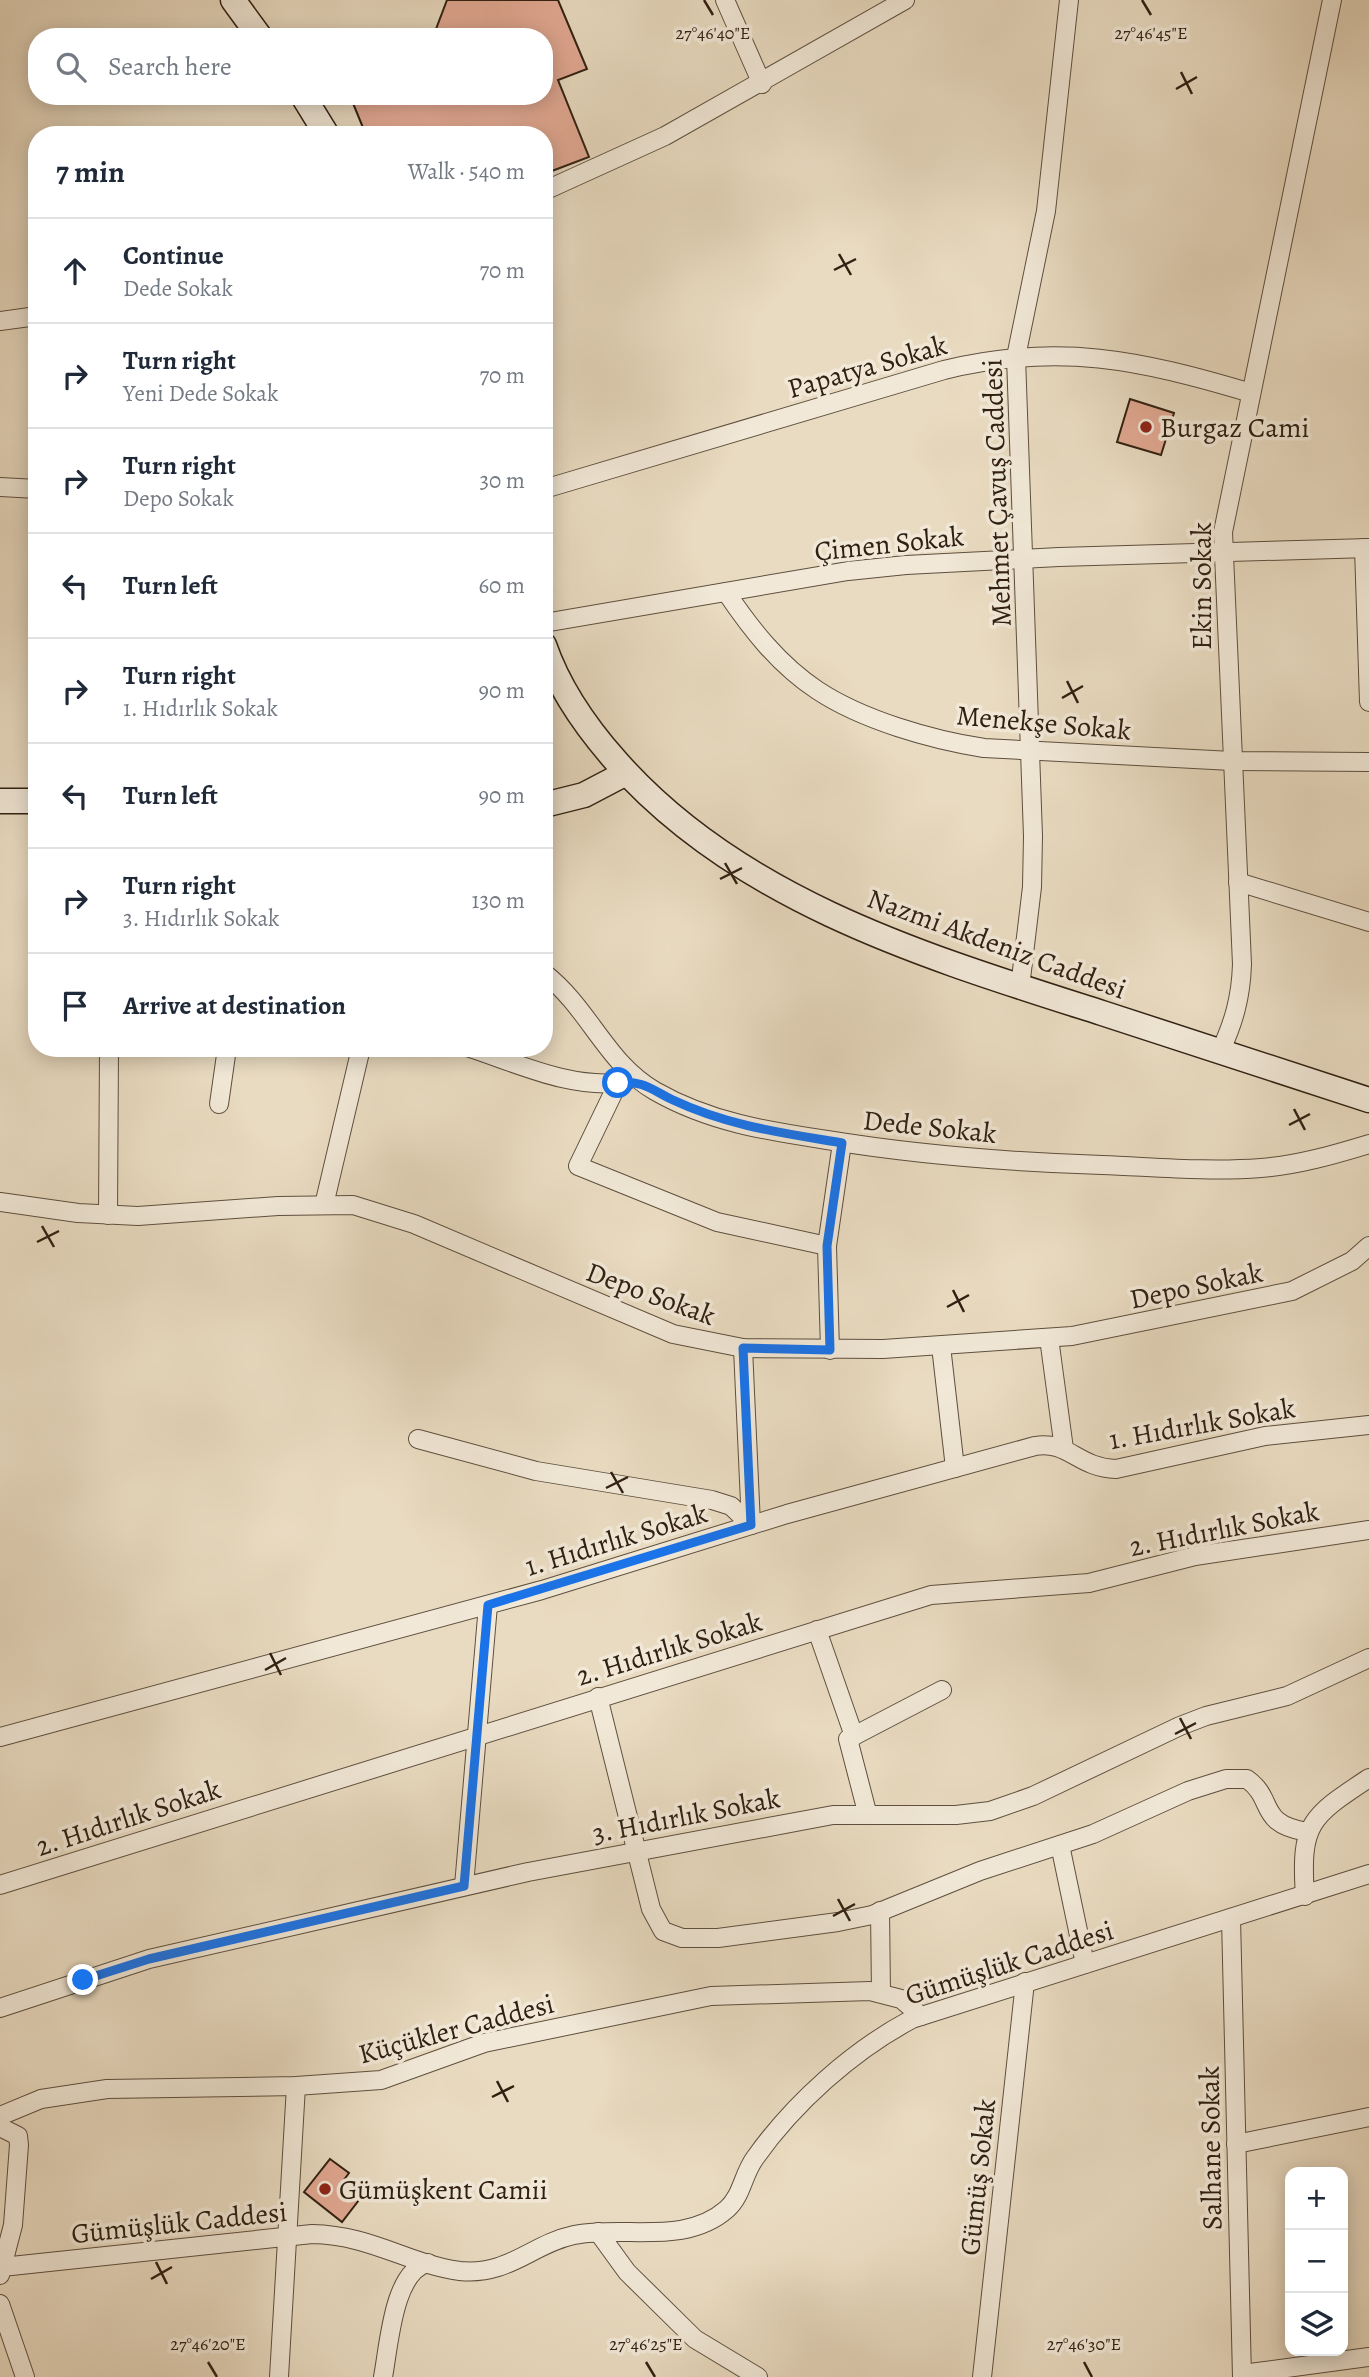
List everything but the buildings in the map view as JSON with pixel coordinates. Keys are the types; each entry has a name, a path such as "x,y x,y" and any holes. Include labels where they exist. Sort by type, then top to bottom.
{"street":[{"path":"233,0 253,28"},
{"path":"725,0 762,84"},
{"path":"553,187 617,160 762,84 905,0"},
{"name":"Mehmet Çavuş Caddesi","path":"1020,987 1032,887 1030,751 1016,357 1046,211 1069,0"},
{"name":"Ekin Sokak","path":"1220,1052 1235,1019 1241,995 1223,531 1332,0"},
{"path":"309,105 321,126"},
{"path":"0,321 28,317"},
{"name":"Papatya Sokak","path":"553,486 944,370 1016,357 1081,355 1129,362 1169,369 1251,393"},
{"path":"0,487 28,489"},
{"path":"1367,548 1369,702"},
{"name":"Çimen Sokak","path":"553,621 848,571 1024,558 1367,548"},
{"name":"Menekşe Sokak","path":"726,592 768,647 818,691 924,735 975,747 1030,751 1232,761 1369,762"},
{"name":"Nazmi Akdeniz Caddesi","path":"553,668 575,709 626,773 684,827 769,881 872,933 1020,987 1369,1100"},
{"path":"553,803 584,795 626,773"},
{"path":"0,801 28,801"},
{"path":"1238,882 1369,922"},
{"name":"Dede Sokak","path":"553,981 578,1005 623,1068 637,1081 697,1111 742,1126 842,1143 967,1159 1223,1170 1297,1164 1369,1144"},
{"path":"108,1215 109,1057"},
{"path":"219,1104 226,1057"},
{"path":"324,1205 359,1057"},
{"path":"498,1057 590,1084 637,1081"},
{"path":"618,1083 578,1166 717,1222 827,1246"},
{"path":"830,1350 827,1246 842,1143"},
{"name":"Depo Sokak","path":"0,1202 108,1215 353,1205 378,1211 673,1334 743,1348 830,1350 941,1346 1049,1338 1119,1329 1292,1291 1352,1261 1369,1246"},
{"path":"1049,1338 1064,1449"},
{"path":"941,1346 955,1468"},
{"path":"743,1348 751,1525"},
{"name":"1. Hıdırlık Sokak","path":"0,1737 488,1605 751,1525 1035,1446 1055,1445 1094,1467 1116,1469 1265,1436 1369,1425"},
{"path":"418,1439 536,1471 712,1500 731,1506 751,1525"},
{"name":"2. Hıdırlık Sokak","path":"0,1885 931,1595 1089,1583 1195,1556 1369,1530"},
{"path":"464,1886 488,1605"},
{"path":"817,1630 854,1736"},
{"name":"3. Hıdırlık Sokak","path":"0,2008 149,1959 464,1886 803,1819 867,1812 956,1815 990,1811 1033,1796 1180,1726 1206,1716 1287,1696 1369,1658"},
{"path":"867,1812 848,1739 942,1690"},
{"path":"598,1697 657,1925 672,1936 718,1938 801,1929 880,1911 980,1871 1112,1826 1188,1791 1235,1778 1251,1783 1269,1814 1281,1825 1307,1832"},
{"path":"1305,1896 1303,1864 1307,1832 1324,1809 1369,1778"},
{"path":"1060,1845 1084,1964"},
{"name":"Gümüşlük Caddesi","path":"1,2271 287,2236 340,2235 428,2263 463,2271 507,2266 558,2239 598,2232 691,2229 718,2216 736,2198 754,2159 799,2108 873,2042 921,2016 1369,1874"},
{"path":"880,1911 881,1993"},
{"name":"Salhane Sokak","path":"1231,1918 1242,2376"},
{"name":"Gümüş Sokak","path":"982,2377 1025,1982"},
{"name":"Küçükler Caddesi","path":"0,2116 41,2099 107,2089 296,2086 381,2080 484,2043 677,2001 827,1990 881,1993 901,1999 921,2016"},
{"path":"279,2377 296,2086"},
{"path":"1236,2144 1369,2117"},
{"path":"0,2127 18,2136 19,2145 13,2225 1,2271"},
{"path":"598,2232 627,2272 695,2339 758,2377"},
{"path":"383,2377 406,2278 417,2266 428,2263"},
{"path":"0,2304 25,2377"},
{"path":"1242,2376 1369,2357"}],"place":[{"name":"Burgaz Cami","path":"1146,427"},
{"name":"Gümüşkent Camii","path":"325,2189"}],"route":[{"path":"83,1980 149,1959 228,1943 464,1886 488,1605 751,1525 743,1348 830,1350 827,1246 842,1143 742,1126 697,1111 637,1081 618,1083"}]}
